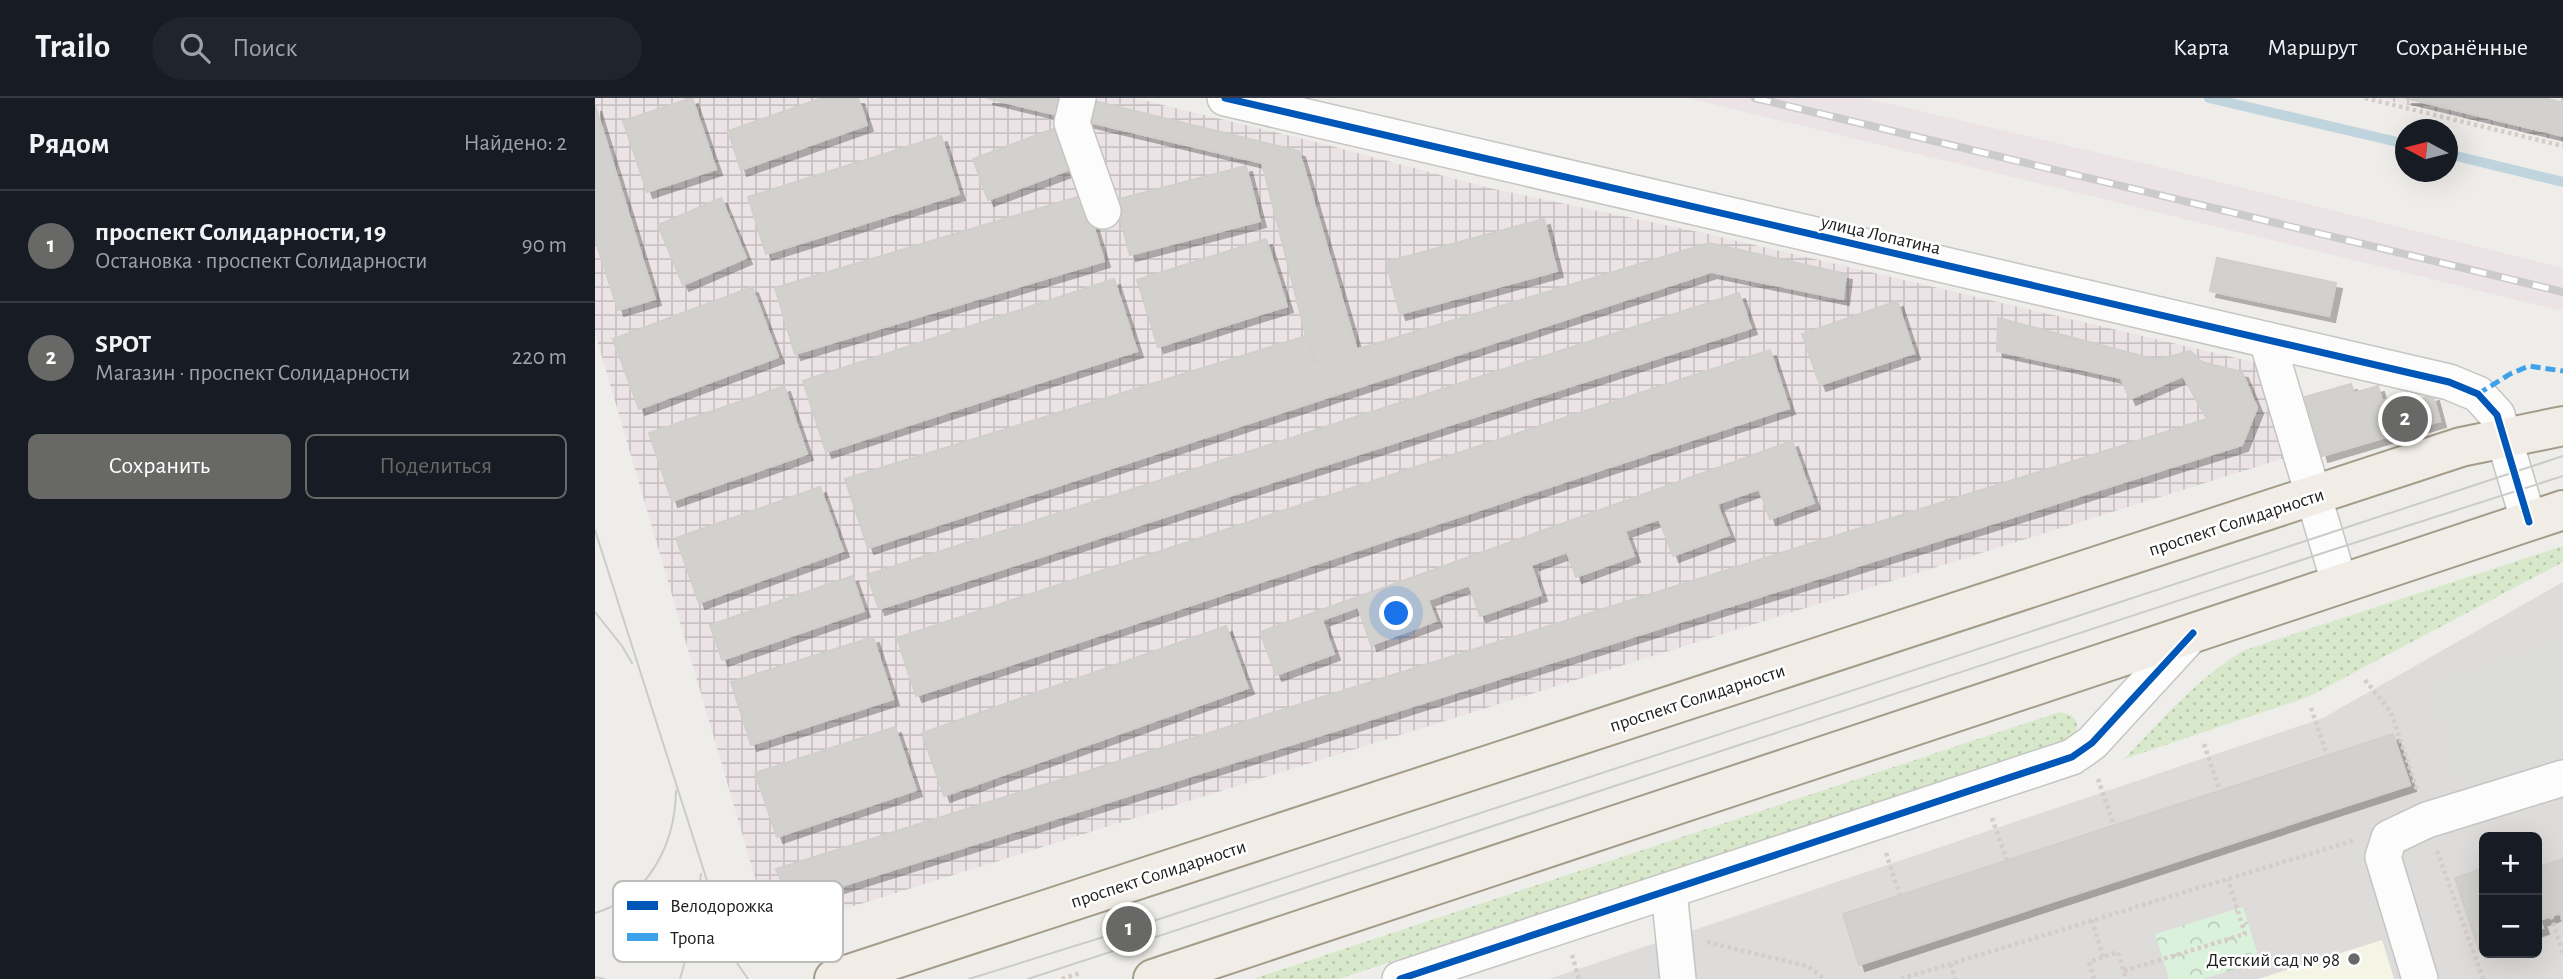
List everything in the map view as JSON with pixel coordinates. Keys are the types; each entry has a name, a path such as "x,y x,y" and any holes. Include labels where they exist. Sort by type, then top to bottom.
{"main road":[{"name":"проспект Солидарности","path":"834,979 2461,447 2563,426"},
{"path":"1153,979 1214,970 2193,633 2546,516"}],"street":[{"path":"1078,98 1072,122 1103,211"},
{"name":"улица Лопатина","path":"1225,98 2449,382 2478,394 2497,415 2504,437 2546,516"},
{"path":"2267,340 2311,496 2340,585"},
{"path":"1400,979 2072,757 2092,743 2193,633"},
{"path":"2420,979 2383,857 2389,838 2427,820 2563,778"},
{"path":"1669,891 1678,979"}],"path":[{"path":"2365,98 2563,146"},
{"path":"2365,680 2391,712 2483,979"},
{"path":"2311,709 2327,755"},
{"path":"2204,744 2220,791"},
{"path":"2098,779 2114,825"},
{"path":"1991,814 2007,860"},
{"path":"1901,979 2359,838"},
{"path":"1885,848 1900,895"},
{"path":"2124,971 2245,934 2228,878"},
{"path":"2550,916 2563,953"},
{"path":"2092,920 2103,957"},
{"path":"1674,934 1807,966 1825,979"},
{"path":"1570,951 1579,979"},
{"path":"2094,979 2088,962 2118,952 2126,979"},
{"path":"1951,964 1955,979"},
{"path":"1062,979 1080,973"}],"shaded area":[{"path":"595,98 1134,98 1485,187 1708,234 2266,365 2294,455 843,909 843,881 756,881 595,333"},
{"path":"1688,98 1865,98 2155,166 2563,268 2563,311"},
{"path":"2379,98 2563,98 2563,142"},
{"path":"2563,582 2563,979 1549,979 2323,718"},
{"path":"2563,643 2563,755 2465,786 2433,685"},
{"name":"Детский сад № 98","path":"2382,940 2394,979 2258,979"}],"green space":[{"path":"2563,546 2563,562 2308,697 2124,759 2196,686 2245,650"},
{"path":"2060,712 2072,716 2077,722 2076,736 2069,741 1338,979 1253,979"},
{"path":"2243,907 2260,962 2203,979 2169,979 2155,934"}],"building":[{"path":"692,98 716,169 647,192 623,121"},
{"path":"822,98 858,98 867,125 741,170 728,131"},
{"path":"986,98 1063,98 1058,115"},
{"path":"2405,98 2544,98 2563,103 2563,136"},
{"path":"1090,100 1299,151 1357,350 1315,362 1262,163 1085,121"},
{"path":"595,105 655,299 618,310 595,239"},
{"path":"1058,127 1074,168 988,200 973,159"},
{"path":"941,136 959,194 766,254 748,197"},
{"path":"1246,166 1260,221 1130,255 1115,200"},
{"path":"1084,195 1104,261 795,354 775,288"},
{"path":"721,198 746,258 683,285 658,225"},
{"path":"1544,219 1557,271 1400,314 1386,262"},
{"path":"1266,239 1287,306 1158,347 1137,280"},
{"path":"1709,243 1846,274 1843,299 1711,272 868,548 845,479 1306,336 1315,362"},
{"path":"2217,258 2336,283 2329,316 2210,291"},
{"path":"1114,279 1137,351 826,452 803,381"},
{"path":"752,287 778,357 639,409 613,339"},
{"path":"1739,293 1751,328 879,609 867,575"},
{"path":"1897,301 1914,353 1820,385 1802,334"},
{"path":"1998,318 2157,360 2190,351 2202,362 2242,372 2257,408 2242,445 843,886 843,881 781,881 776,869 2207,419 2183,376 2130,399 2121,378 1997,351"},
{"path":"1770,350 1789,408 916,696 897,638"},
{"path":"2351,384 2354,393 2378,386 2382,401 2402,395 2405,404 2433,395 2440,421 2322,456 2305,397"},
{"path":"784,386 807,454 672,501 649,433"},
{"path":"1792,441 1814,503 1770,519 1759,489 1717,504 1729,535 1673,556 1659,519 1625,531 1634,556 1576,577 1567,552 1531,565 1541,595 1480,616 1469,585 1428,600 1436,621 1371,645 1358,607 1322,620 1334,654 1276,675 1260,632"},
{"path":"820,487 843,551 699,603 676,538"},
{"path":"852,576 864,611 722,660 710,625"},
{"path":"1226,626 1248,688 944,796 922,733"},
{"path":"873,637 893,699 751,745 731,682"},
{"path":"895,727 916,790 777,837 755,773"},
{"path":"2393,734 2410,785 1859,965 1843,914"},
{"path":"2563,859 2563,923 2560,913 2542,919 2542,866"},
{"path":"2479,870 2479,950 2455,878"}],"waterway":[{"path":"2209,98 2395,141"},
{"path":"2458,156 2563,182"}],"tram line":[{"path":"969,979 1129,929 2563,456"},
{"path":"1028,979 2563,476"},
{"path":"595,530 707,881"},
{"path":"595,612 632,663"},
{"path":"644,881 655,866 671,830 676,791"},
{"path":"700,881 701,874"},
{"path":"595,913 613,905"},
{"path":"680,979 685,962"},
{"path":"736,962 748,979"},
{"path":"595,977 604,979"}],"railway":[{"path":"1755,98 2563,292"}],"marked path":[{"path":"2478,394 2510,374 2529,366 2563,371"}],"cycle path":[{"path":"1225,98 2449,382 2478,394 2497,415 2529,522"},
{"path":"1400,979 2072,757 2092,743 2193,633"}],"place":[{"name":"SPOT","path":"2405,419"},
{"name":"проспект Солидарности, 19","path":"1129,929"},
{"name":"Детский сад № 98","path":"2354,959"}]}
